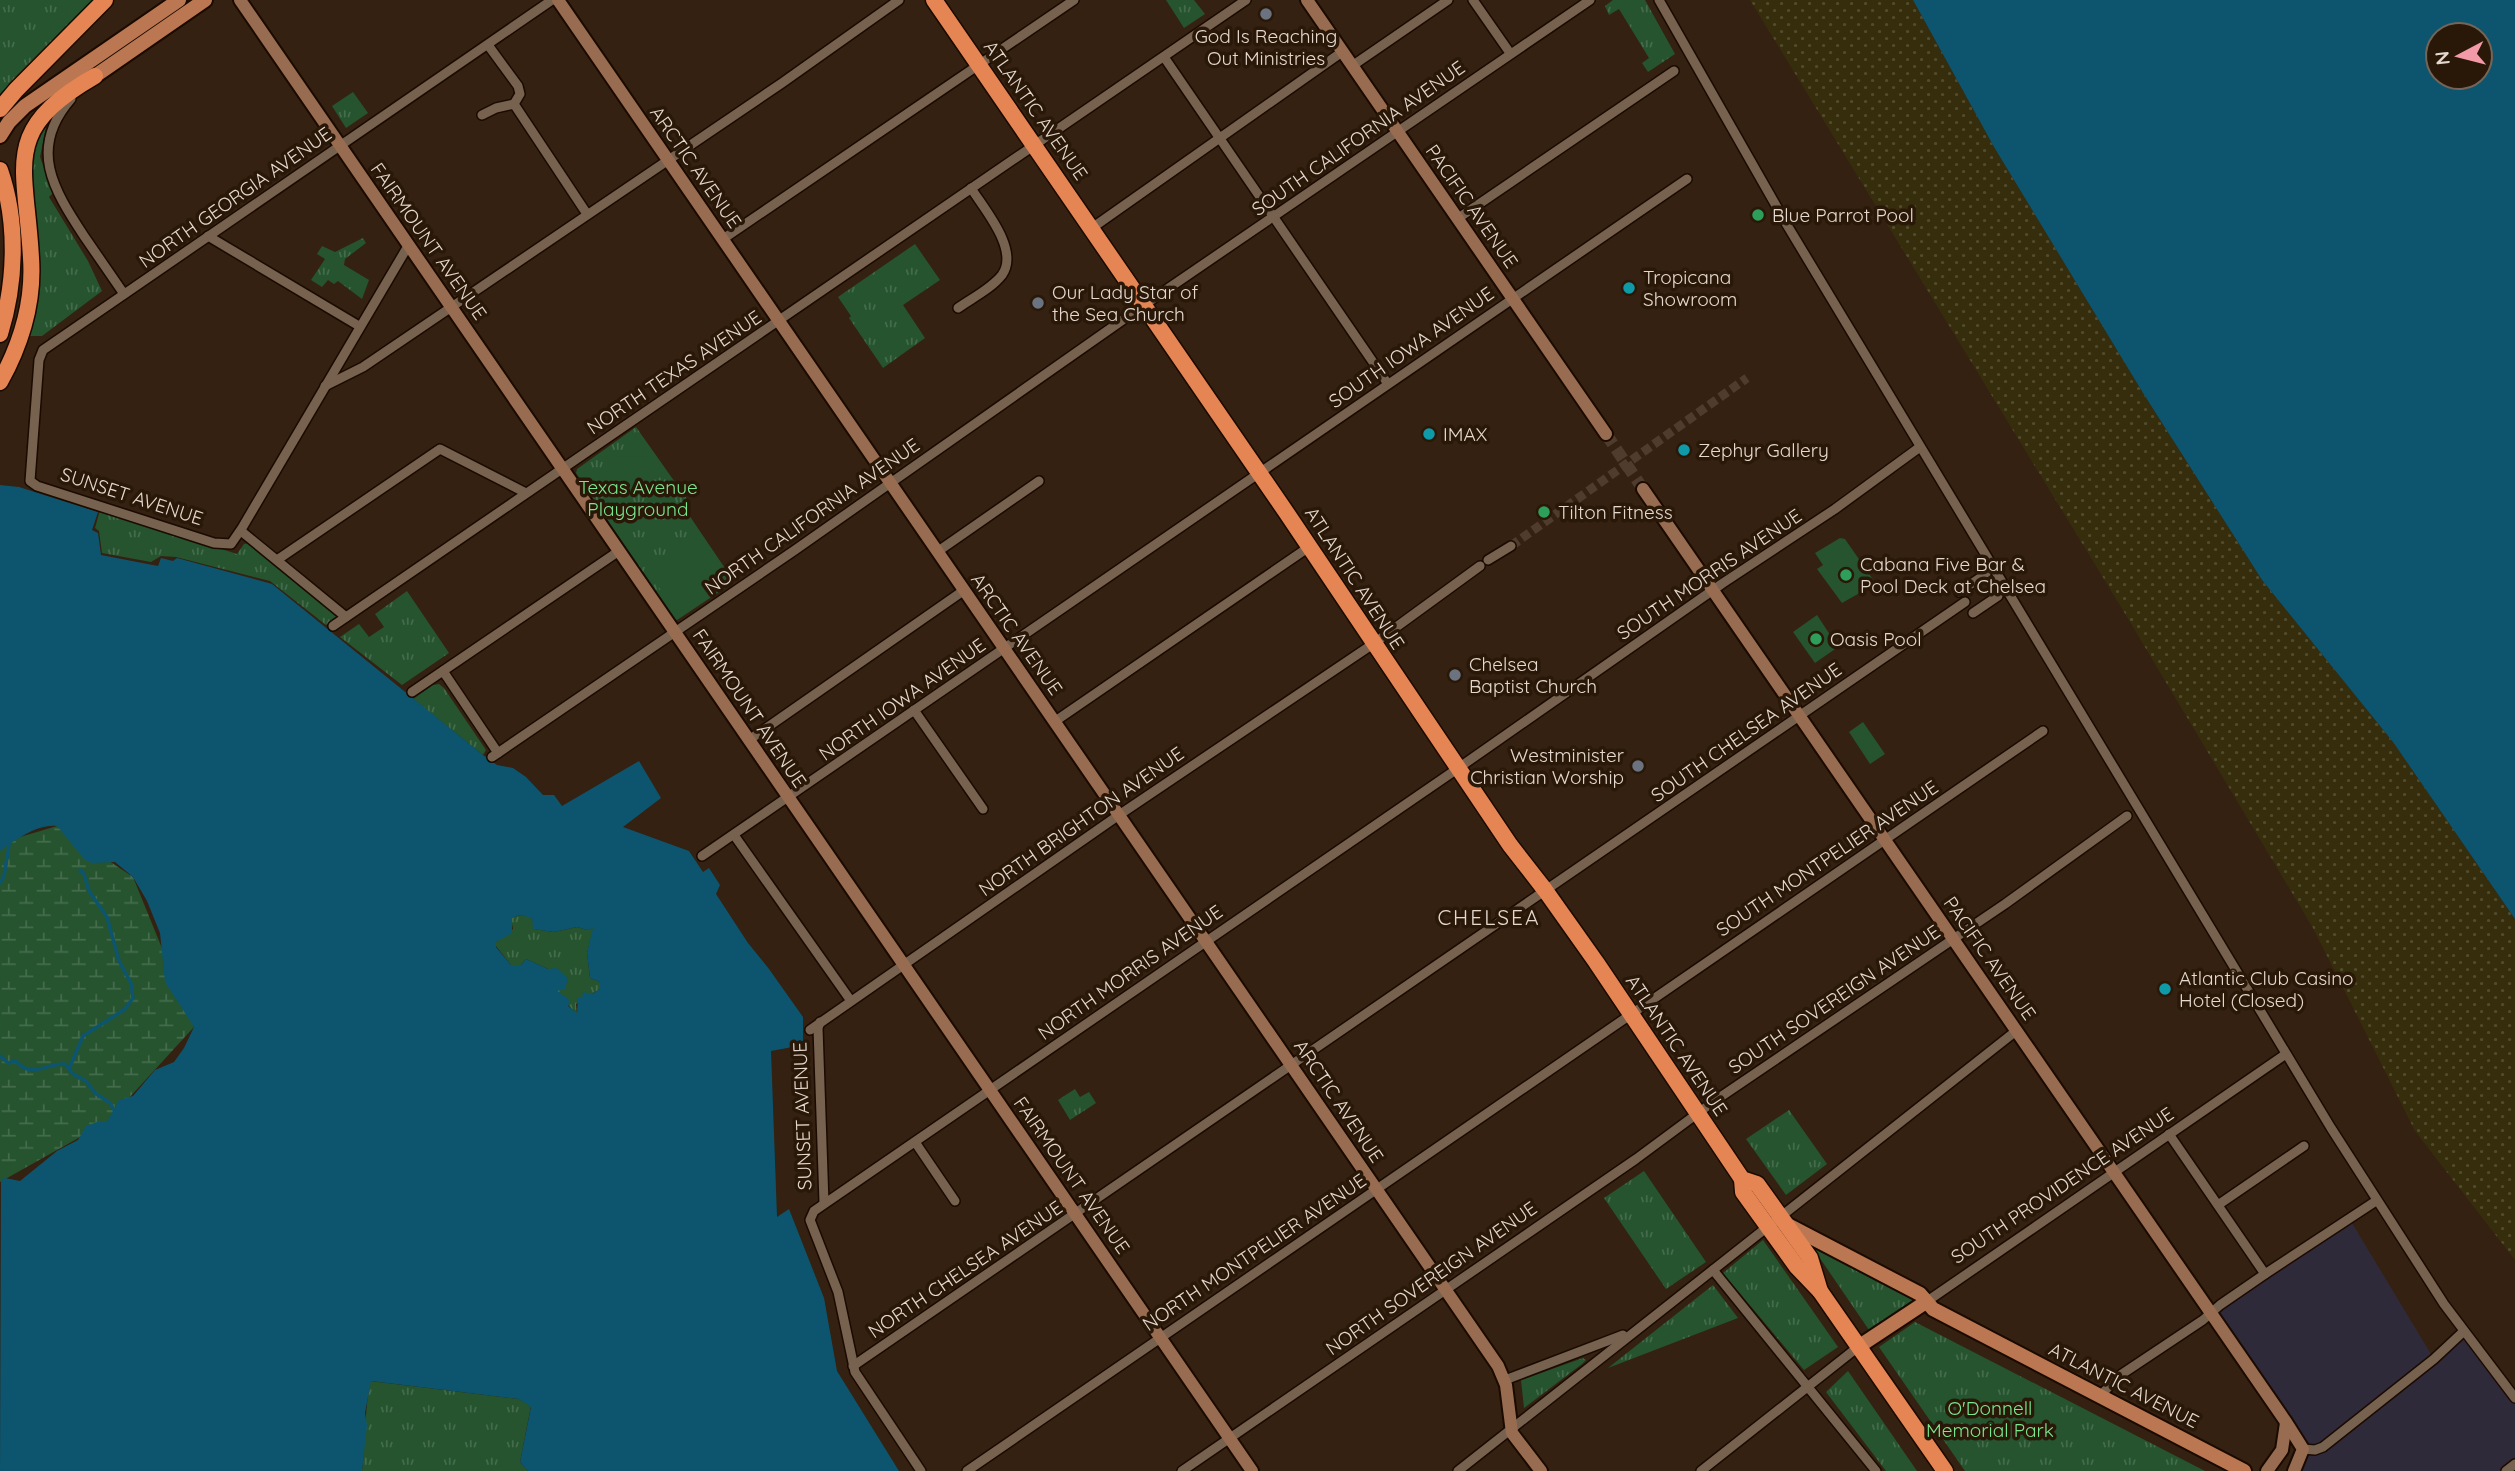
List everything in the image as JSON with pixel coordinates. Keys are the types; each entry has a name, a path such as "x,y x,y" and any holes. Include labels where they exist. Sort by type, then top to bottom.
{"highway":[{"path":"0,109 105,0"},
{"name":"ATLANTIC AVENUE","path":"934,0 1309,547 1457,769 1545,890 1699,1114 1742,1179 1743,1192 1776,1222"},
{"path":"0,382 20,336 30,289 31,257 21,169 23,144 30,128 46,109 76,86 95,76"},
{"path":"0,170 13,241 11,273 0,334"},
{"path":"1776,1222 1797,1267 1820,1291 1945,1471"}],"main road":[{"path":"0,136 25,106 178,0"},
{"path":"95,76 205,0"},
{"name":"ATLANTIC AVENUE","path":"1776,1222 1920,1294 1933,1310 2244,1471"},
{"name":"SOUTH PROVIDENCE AVENUE","path":"1858,1347 1926,1302"}],"street":[{"name":"FAIRMOUNT AVENUE","path":"240,0 1229,1438"},
{"name":"NORTH GEORGIA AVENUE","path":"29,476 41,353 552,0"},
{"name":"ARCTIC AVENUE","path":"558,0 1498,1366 1505,1380"},
{"path":"325,386 356,372 899,0"},
{"path":"723,239 1074,0"},
{"name":"NORTH TEXAS AVENUE","path":"333,626 1247,0"},
{"name":"PACIFIC AVENUE","path":"1307,0 1606,434"},
{"path":"1352,66 1448,0"},
{"path":"1473,0 1510,53"},
{"name":"SOUTH CALIFORNIA AVENUE","path":"1144,305 1275,218 1590,0"},
{"path":"1659,0 1787,225 2376,1201 2464,1331 2515,1398"},
{"path":"482,115 514,104 520,94 518,86 488,44"},
{"path":"1092,228 1342,52"},
{"path":"1164,57 1388,384"},
{"path":"1457,219 1674,71"},
{"path":"95,76 71,98 52,127 48,143 49,172 72,217 124,294"},
{"path":"514,104 587,214"},
{"name":"SOUTH IOWA AVENUE","path":"1259,474 1687,179"},
{"path":"958,307 998,280 1007,266 1006,246 1002,236 971,188"},
{"path":"208,236 359,326"},
{"path":"346,617 241,531 408,246"},
{"name":"NORTH CALIFORNIA AVENUE","path":"443,671 495,755 890,484 1144,305"},
{"name":"SOUTH MORRIS AVENUE","path":"1457,769 1713,590 1878,479 1920,447"},
{"path":"277,560 440,449 526,493"},
{"name":"NORTH IOWA AVENUE","path":"702,856 1259,474"},
{"name":"SUNSET AVENUE","path":"29,476 30,481 37,486 214,543 228,545 235,541 241,531"},
{"path":"937,552 1039,481"},
{"name":"PACIFIC AVENUE","path":"1643,489 2303,1450"},
{"name":"NORTH BRIGHTON AVENUE","path":"810,1030 1119,815 1373,644 1511,545"},
{"path":"1055,722 1309,547"},
{"path":"412,692 619,551"},
{"path":"1959,592 1986,575"},
{"path":"749,740 963,591"},
{"path":"1973,613 1998,596"},
{"name":"SOUTH CHELSEA AVENUE","path":"1545,890 1965,601"},
{"path":"914,710 983,808"},
{"name":"SOUTH MONTPELIER AVENUE","path":"1631,1015 2043,731"},
{"name":"NORTH MORRIS AVENUE","path":"824,1203 1457,769"},
{"name":"SOUTH SOVEREIGN AVENUE","path":"1699,1114 2005,904 2127,816"},
{"path":"734,835 851,1001"},
{"name":"NORTH CHELSEA AVENUE","path":"853,1366 1545,890"},
{"name":"NORTH MONTPELIER AVENUE","path":"967,1471 1631,1015"},
{"name":"SUNSET AVENUE","path":"820,1022 818,1028 824,1203 814,1211 810,1220 838,1292 853,1366 858,1378 921,1471"},
{"path":"1458,1471 2016,1031"},
{"name":"SOUTH PROVIDENCE AVENUE","path":"1926,1302 2286,1054"},
{"name":"NORTH SOVEREIGN AVENUE","path":"1182,1471 1699,1114"},
{"path":"2169,1134 2266,1274"},
{"path":"915,1142 955,1201"},
{"path":"2218,1205 2304,1146"},
{"path":"2100,1396 2115,1379 2376,1201"},
{"path":"1713,1270 1875,1471"},
{"path":"2294,1471 2303,1450 2323,1447 2434,1359 2464,1331"},
{"path":"1541,1471 1517,1442 1511,1428 1505,1380 1631,1332"},
{"path":"1701,1471 1858,1347"},
{"path":"2267,1471 2282,1450 2286,1422"},
{"path":"1229,1438 1252,1471"},
{"path":"2506,1471 2515,1464"}],"shaded area":[{"path":"2349,1218 2434,1359 2464,1331 2515,1398 2515,1471 2294,1471 2302,1456 2211,1314"}],"green space":[{"path":"0,0 96,0 0,94"},
{"path":"1166,0 1194,0 1205,14 1184,28"},
{"path":"1613,0 1645,0 1675,54 1648,72 1642,63 1649,58 1619,9 1609,15 1605,6"},
{"path":"353,92 368,113 346,128 332,106"},
{"path":"47,122 40,157 53,193 49,197 88,261 102,291 42,336 30,336 38,291 26,166 31,144"},
{"path":"363,238 366,243 345,259 344,265 369,280 362,299 338,281 334,284 328,280 322,287 311,280 325,259 317,254 322,246 335,252"},
{"path":"915,244 940,280 903,305 925,338 883,368 838,297"},
{"name":"Texas Avenue Playground","path":"636,427 689,502 683,506 734,582 677,620 673,618 576,473 577,469"},
{"path":"654,456 654,482 612,480 612,457"},
{"path":"100,510 237,554 244,544 249,543 337,616 326,625 270,581 176,557 161,556 151,562 102,553 99,531 95,528"},
{"path":"702,535 731,577 677,614 648,571"},
{"name":"Cabana Five Bar & Pool Deck at Chelsea","path":"1840,538 1845,539 1874,581 1872,586 1842,603 1817,569 1823,565 1815,553"},
{"path":"407,591 449,653 402,685 340,637 359,624 369,637 384,627 375,614"},
{"name":"Oasis Pool","path":"1817,615 1838,647 1815,663 1793,632"},
{"path":"439,684 486,750 483,755 413,699 433,685"},
{"path":"1863,722 1885,754 1870,764 1849,732"},
{"path":"57,826 133,877 194,1027 107,1122 0,1182 0,843"},
{"path":"520,915 532,917 534,929 554,932 577,927 587,930 594,927 587,953 590,978 600,982 600,989 576,1004 577,1014 554,991 555,969 548,969 526,959 521,965 511,965 496,946 496,942 513,929 511,918"},
{"path":"1075,1089 1080,1097 1089,1092 1096,1103 1070,1120 1058,1100"},
{"path":"1789,1110 1827,1164 1786,1195 1746,1139"},
{"path":"1644,1171 1706,1262 1666,1289 1604,1198"},
{"path":"1763,1240 1838,1347 1804,1370 1723,1273"},
{"path":"1815,1251 1913,1300 1869,1330"},
{"path":"1713,1285 1738,1318 1608,1368"},
{"name":"O'Donnell Memorial Park","path":"1915,1322 2205,1471 1965,1471 1879,1347"},
{"path":"1583,1358 1586,1360 1582,1364 1524,1408 1521,1380"},
{"name":"O'Donnell Memorial Park","path":"1848,1371 1917,1471 1886,1471 1826,1392"},
{"path":"370,1381 519,1399 531,1406 520,1462 528,1471 362,1471"}],"sand":[{"path":"1750,0 1913,0 1994,147 2143,393 2262,580 2393,742 2515,919 2515,1260 2415,1131 2313,928 2121,607"}],"water":[{"path":"1913,0 2515,0 2515,919 2393,742 2262,580 2143,393 1994,147"},
{"path":"0,485 19,487 98,512 92,530 98,533 101,555 158,566 161,558 173,561 177,558 272,584 483,755 497,765 513,768 543,795 554,795 562,806 639,761 661,798 623,827 689,851 703,872 709,868 720,885 716,894 748,943 803,1017 803,1045 771,1051 777,1217 789,1209 824,1298 837,1371 899,1471 528,1471 520,1462 531,1407 519,1399 371,1381 365,1413 367,1425 362,1471 0,1471 1,1180 5,1178 20,1181 57,1151 78,1140 86,1126 107,1122 119,1100 133,1096 155,1070 174,1062 194,1027 165,982 160,933 147,901 133,877 115,862 92,863 85,860 57,826 34,830 0,851","holes":["520,915 532,918 533,929 554,932 577,927 587,930 593,928 587,953 590,978 600,982 600,989 592,994 583,992 582,998 578,997 577,1013 568,1006 570,1000 557,991 565,989 568,978 557,968 548,969 526,959 521,965 511,965 496,947 496,942 512,933 512,918"]}],"waterway":[{"path":"0,883 4,876 9,845"},
{"path":"69,1069 83,1036 125,1009 133,998 131,983 119,961 107,917 89,891 84,874 80,870"},
{"path":"0,1056 8,1063 16,1061 22,1067 34,1070 65,1064 73,1074 86,1081 95,1093 110,1103 114,1110"}],"tunnel":[{"path":"1511,546 1747,378"},
{"path":"1606,434 1643,489"}],"place":[{"name":"God Is Reaching Out Ministries","path":"1266,14"},
{"name":"Blue Parrot Pool","path":"1758,215"},
{"name":"Tropicana Showroom","path":"1629,288"},
{"name":"Our Lady Star of the Sea Church","path":"1038,303"},
{"name":"IMAX","path":"1429,434"},
{"name":"Zephyr Gallery","path":"1684,450"},
{"name":"Tilton Fitness","path":"1544,512"},
{"name":"Cabana Five Bar & Pool Deck at Chelsea","path":"1846,575"},
{"name":"Oasis Pool","path":"1816,639"},
{"name":"Chelsea Baptist Church","path":"1455,675"},
{"name":"Westminister Christian Worship","path":"1638,766"},
{"name":"Atlantic Club Casino Hotel (Closed)","path":"2165,989"}],"district":[{"name":"CHELSEA","path":"1489,917"}]}
